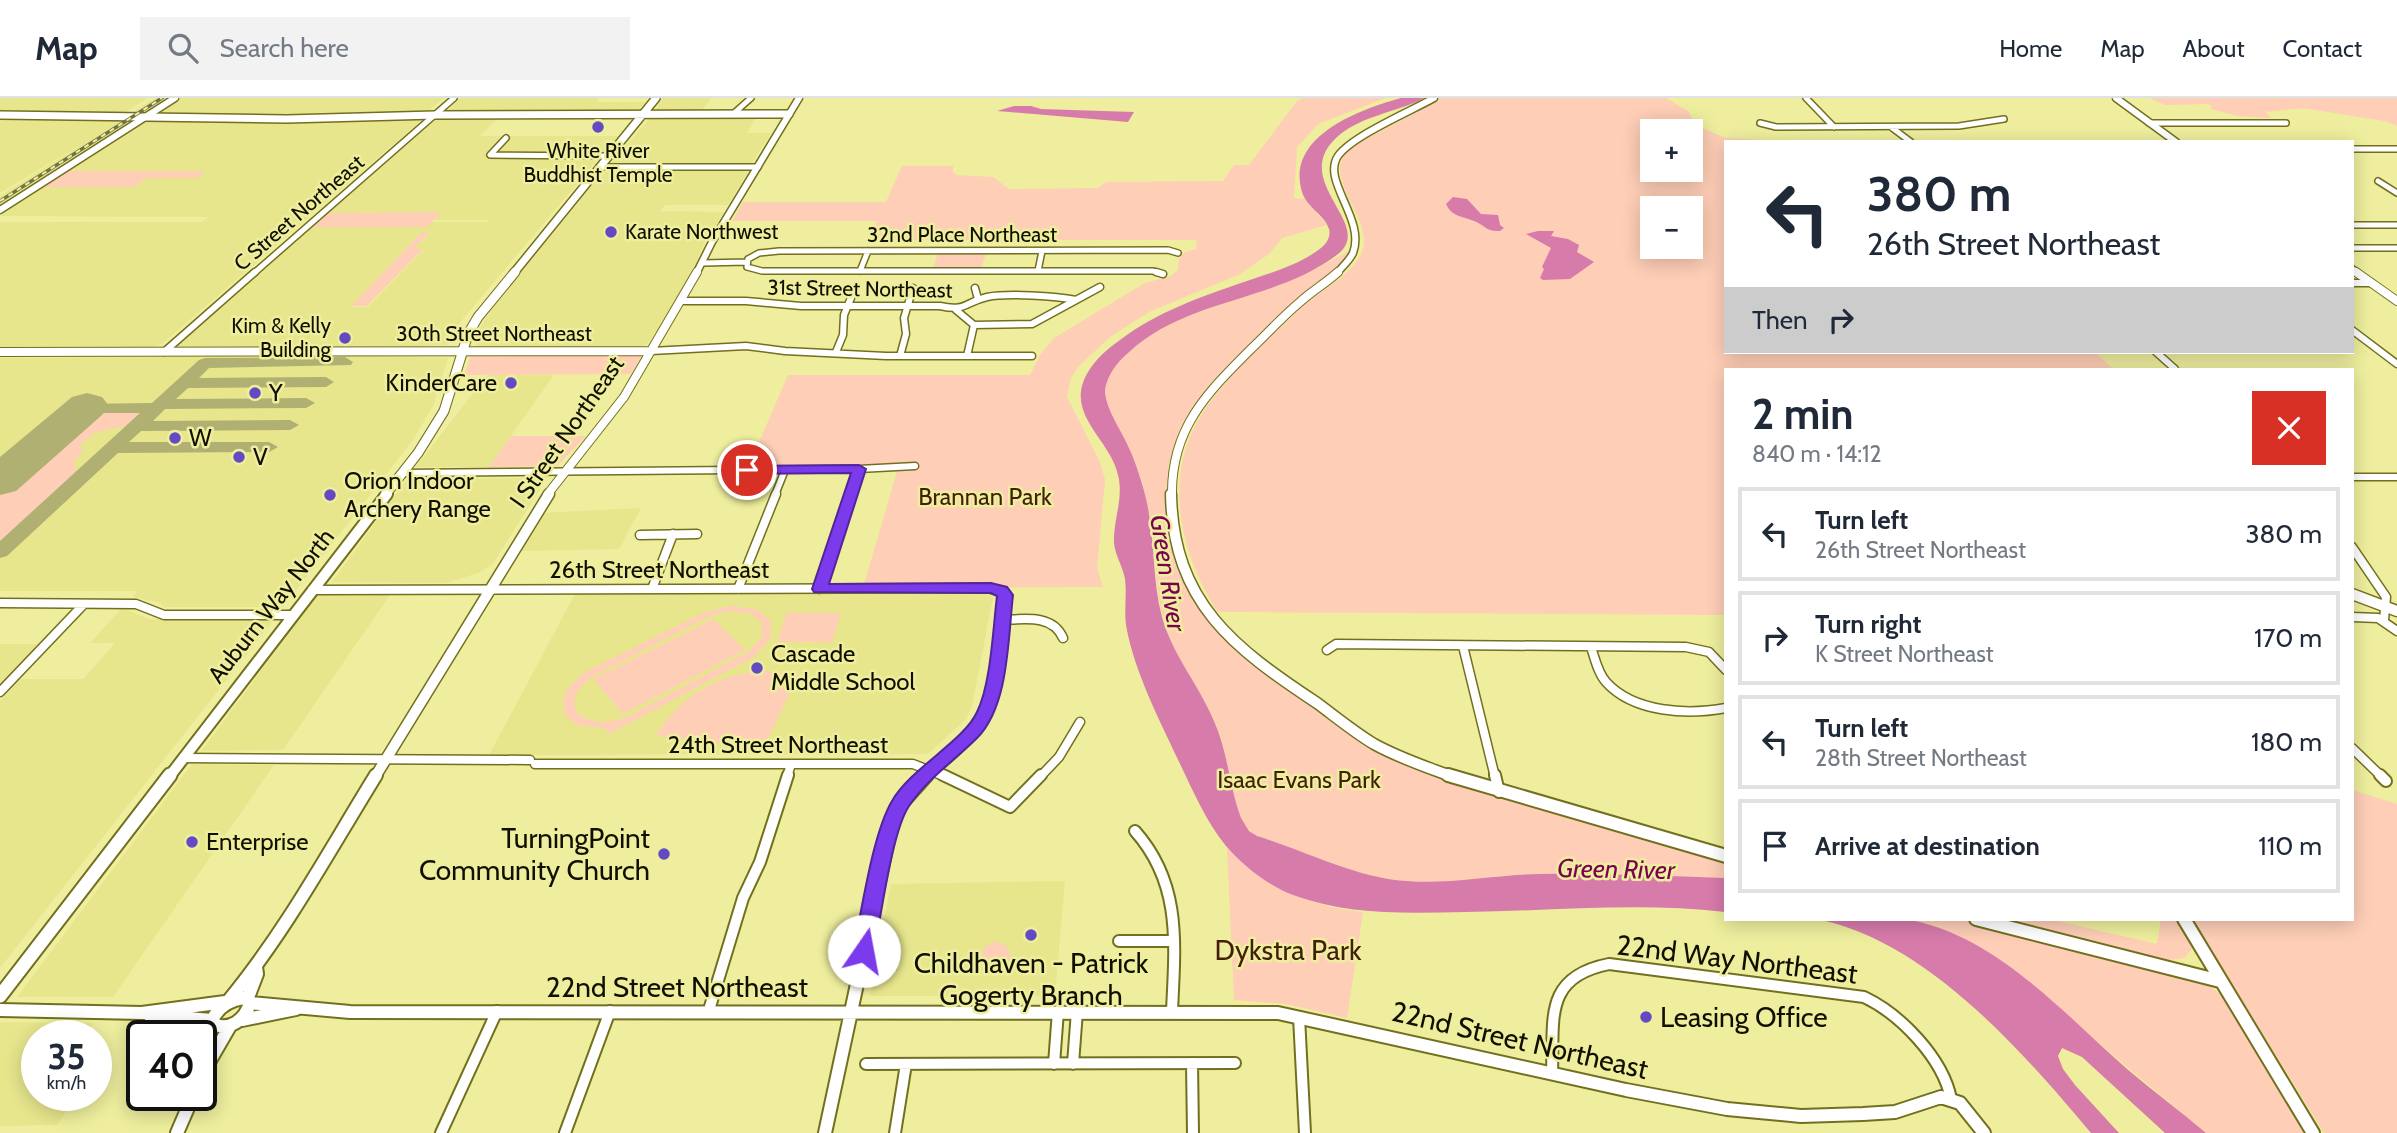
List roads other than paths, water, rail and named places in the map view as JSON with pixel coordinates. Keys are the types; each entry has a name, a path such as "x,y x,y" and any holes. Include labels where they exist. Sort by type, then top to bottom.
{"main road":[{"name":"Auburn Way North","path":"0,996 403,472 443,411 468,334 484,308 656,98"},
{"path":"0,115 296,119 435,115 789,114"}],"street":[{"path":"0,210 175,98"},
{"name":"C Street Northeast","path":"164,352 454,98"},
{"path":"733,114 751,98"},
{"name":"I Street Northeast","path":"213,1020 215,1011 256,967 564,471 609,419 682,301 712,242 799,98"},
{"path":"1434,98 1350,144 1339,154 1335,170 1339,192 1358,233 1354,256 1336,275 1296,305 1203,400 1182,435 1174,460 1171,491 1172,523 1183,560 1202,601 1218,626 1236,644 1270,672 1382,748 1439,772 1499,792 1724,855"},
{"path":"1806,98 1834,127"},
{"path":"2116,98 2173,140"},
{"path":"1760,123 1776,127 1891,127 1970,125 2004,119"},
{"path":"2150,123 2286,123"},
{"path":"1891,127 1909,140"},
{"path":"506,138 489,154 609,156"},
{"path":"2354,149 2397,149"},
{"path":"599,167 758,167"},
{"path":"2378,181 2397,193"},
{"path":"2354,225 2397,225"},
{"path":"2354,248 2397,248"},
{"name":"32nd Place Northeast","path":"747,261 755,254 771,251 1168,250 1178,253"},
{"path":"860,271 868,251"},
{"path":"1038,271 1042,251"},
{"path":"704,261 747,261 750,269 762,271 1153,271 1163,274"},
{"path":"2354,270 2397,301"},
{"path":"2354,283 2372,283"},
{"path":"956,310 974,326 1030,324 1100,287"},
{"path":"836,352 842,339 843,320 855,288"},
{"path":"900,356 906,334 904,318 913,288"},
{"path":"975,288 978,299"},
{"name":"31st Street Northeast","path":"682,301 944,306 956,310 978,299 1057,297 1076,300"},
{"path":"967,356 974,326"},
{"path":"2354,332 2397,364"},
{"name":"30th Street Northeast","path":"0,352 651,351 746,345 785,351 900,356 1032,356"},
{"path":"2158,354 2174,368"},
{"path":"403,472 785,470 915,466"},
{"path":"820,589 859,469"},
{"path":"738,589 785,470"},
{"path":"2354,477 2397,477"},
{"path":"652,589 673,534"},
{"path":"640,535 697,534"},
{"path":"2354,550 2386,597 2384,620"},
{"name":"26th Street Northeast","path":"312,590 991,588 1004,593"},
{"path":"825,1133 892,821 900,804 930,769 968,736 985,714 993,685 1003,620 1004,593"},
{"path":"2354,595 2397,611"},
{"path":"0,603 136,604 150,612 164,615 293,615"},
{"path":"0,692 84,604"},
{"path":"2354,617 2384,620 2397,632"},
{"path":"1003,620 1046,622 1059,629 1063,638"},
{"path":"1328,650 1336,644 1686,646 1712,654 1724,668"},
{"path":"1463,646 1499,792"},
{"path":"1591,647 1604,679 1622,695 1657,708 1724,708"},
{"name":"24th Street Northeast","path":"183,758 913,764 930,769 1010,807 1059,757 1080,722"},
{"path":"2354,750 2386,780"},
{"path":"709,1010 743,898 760,862 791,764"},
{"path":"1135,831 1151,849 1167,883 1173,941 1172,1011"},
{"path":"1984,921 2220,981"},
{"path":"2185,921 2313,1133"},
{"path":"1119,941 1173,941"},
{"name":"22nd Way Northeast","path":"1552,1074 1557,998 1561,986 1583,968 1609,964 1849,994 1873,1001 1901,1018 1912,1030 1950,1086 1951,1099"},
{"name":"I Street Northeast","path":"217,1045 248,1011 248,1001 257,974 256,967"},
{"path":"0,1010 146,1014 201,1008 239,997 248,1001"},
{"name":"22nd Street Northeast","path":"248,1001 263,1007 289,1006 296,1009"},
{"name":"22nd Street Northeast","path":"235,1023 296,1009 350,1012 1234,1011 1299,1017 1552,1074 1727,1109 1801,1116 1895,1112 1941,1097 1951,1099"},
{"path":"442,1133 497,1011"},
{"path":"565,1133 610,1011"},
{"path":"1054,1064 1058,1011"},
{"path":"1073,1064 1077,1011"},
{"path":"146,1014 188,1020"},
{"path":"1299,1017 1305,1133"},
{"path":"217,1026 235,1023"},
{"path":"1192,1063 1193,1133"},
{"path":"866,1064 1235,1063"},
{"path":"895,1133 906,1064"},
{"path":"1951,1099 1960,1104 1984,1133"},
{"path":"177,1133 187,1111"}],"railway":[{"path":"0,201 162,98"}],"place":[{"name":"White River Buddhist Temple","path":"598,127"},
{"name":"Karate Northwest","path":"611,232"},
{"name":"Kim & Kelly Building","path":"345,338"},
{"name":"KinderCare","path":"511,383"},
{"name":"Y","path":"255,393"},
{"name":"W","path":"175,438"},
{"name":"V","path":"239,457"},
{"name":"Orion Indoor Archery Range","path":"330,495"},
{"name":"Cascade Middle School","path":"757,668"},
{"name":"Enterprise","path":"192,842"},
{"name":"TurningPoint Community Church","path":"664,854"},
{"name":"Childhaven - Patrick Gogerty Branch","path":"1031,935"},
{"name":"Leasing Office","path":"1646,1017"}],"park label":[{"name":"Brannan Park","path":"985,497"},
{"name":"Isaac Evans Park","path":"1299,780"},
{"name":"Dykstra Park","path":"1288,950"}],"water label":[{"name":"Green River","path":"1168,573"},
{"name":"Green River","path":"1616,869"}]}
